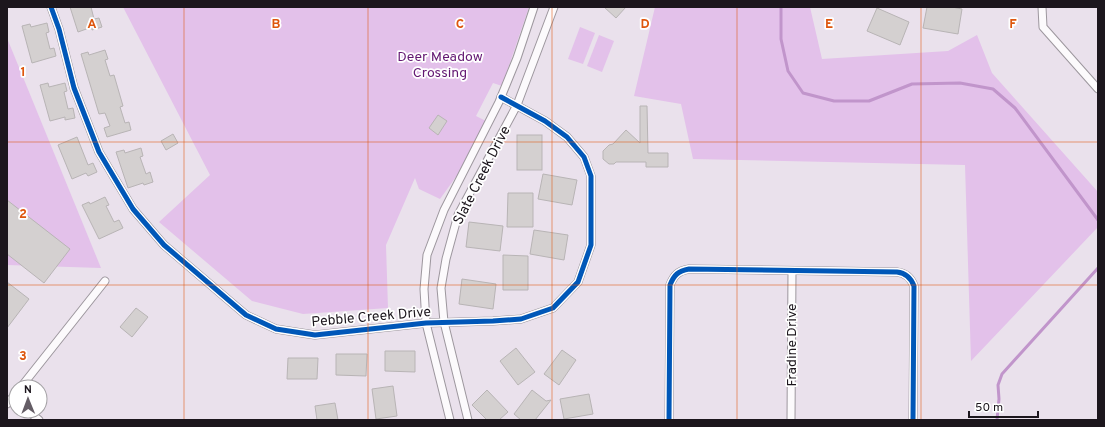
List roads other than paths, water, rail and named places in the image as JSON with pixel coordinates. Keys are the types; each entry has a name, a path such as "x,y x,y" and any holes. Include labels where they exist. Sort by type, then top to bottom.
{"street":[{"name":"Pebble Creek Drive","path":"51,7 59,29 74,88 99,152 133,209 164,246 246,315 276,329 315,335 426,323 493,322 521,318 553,308 578,282 591,245 591,176 584,157 567,137 545,121 501,97"},
{"name":"Slate Creek Drive","path":"450,420 426,323 424,289 427,255 444,210 501,97 517,58 534,7"},
{"name":"Slate Creek Drive","path":"468,420 444,322 441,288 446,259 458,215 517,105 554,7"},
{"path":"1042,7 1043,27 1098,89"},
{"path":"669,420 670,285 672,278 676,274 683,270 689,269 897,272 907,275 912,280 914,286 913,420"},
{"name":"Fradine Drive","path":"791,420 792,270"},
{"path":"27,379 105,281"}],"waterway":[{"path":"781,7 781,39 788,71 803,93 834,101 869,101 912,84 960,83 993,89 1015,108 1098,220"},
{"path":"997,420 999,399 998,385 1002,374 1098,268"}],"park label":[{"name":"Deer Meadow Crossing","path":"440,64"}]}
